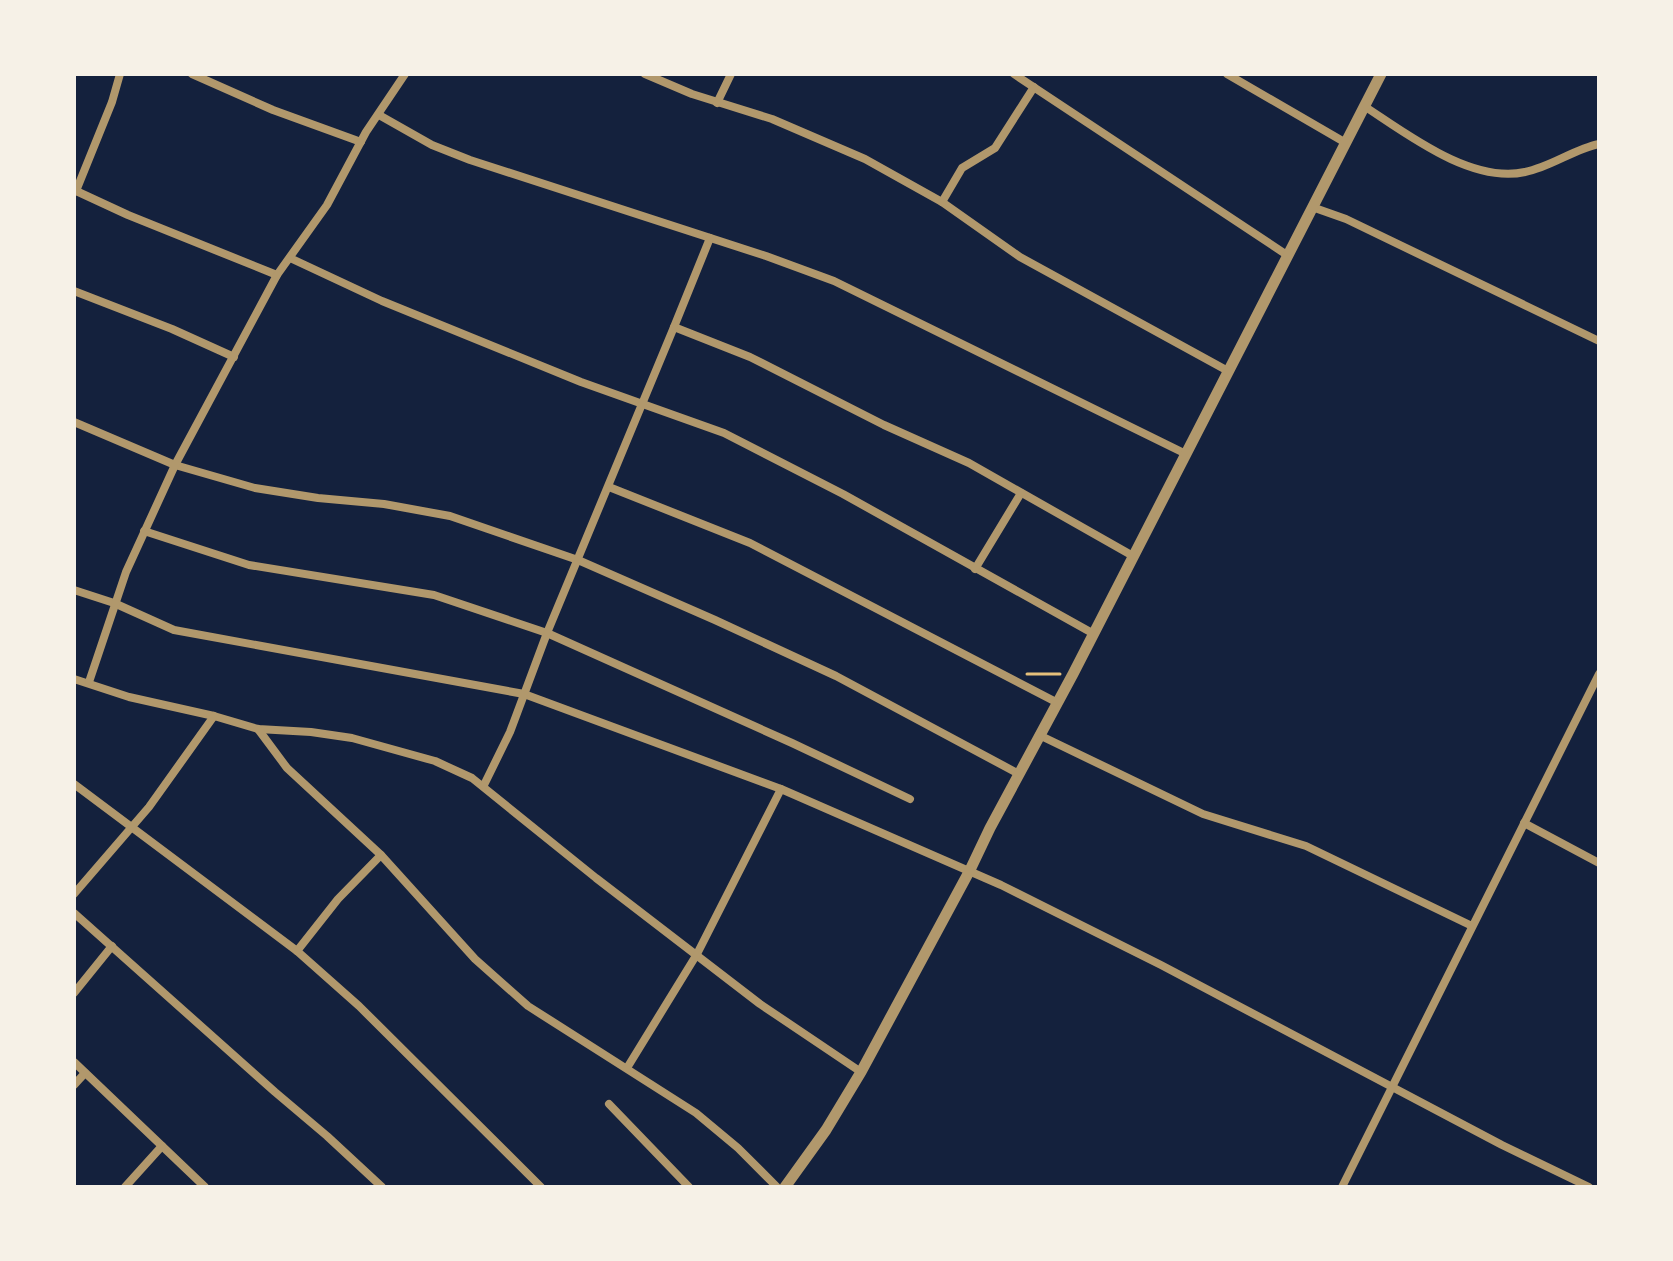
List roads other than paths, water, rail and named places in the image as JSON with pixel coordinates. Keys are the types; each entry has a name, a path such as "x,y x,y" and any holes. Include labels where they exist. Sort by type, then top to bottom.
{"street":[{"path":"120,74 112,102 75,190 128,215 277,275"},
{"path":"192,74 273,110 361,142"},
{"path":"89,682 114,603 175,465 277,275 327,205 361,142 405,74"},
{"path":"645,74 717,103 772,119 865,159 942,202 1020,257 1228,371"},
{"path":"717,103 731,74"},
{"path":"1014,74 1287,255"},
{"path":"1227,74 1346,143"},
{"path":"785,1187 826,1130 861,1072 970,870 1381,74"},
{"path":"942,202 962,168 995,148 1034,87"},
{"path":"1364,106 1449,159 1491,173 1524,173 1599,144"},
{"path":"379,115 449,153 834,281 1186,454"},
{"path":"1312,207 1346,219 1599,341"},
{"path":"484,785 504,747 547,633 644,405 710,238"},
{"path":"290,258 382,301 581,382 696,421 763,451 1094,634"},
{"path":"74,291 234,357"},
{"path":"674,327 750,357 884,425 955,456 1133,556"},
{"path":"74,422 175,465 255,488 384,504 450,516 578,560 836,676 1019,774"},
{"path":"609,487 750,543 1056,702"},
{"path":"975,569 1021,493"},
{"path":"144,531 249,565 434,595 547,633 910,799"},
{"path":"74,590 114,603 174,630 524,694 781,789 970,870 1161,965 1488,1138 1589,1187"},
{"path":"1342,1187 1599,674"},
{"path":"74,679 129,697 258,729 352,738 435,761 484,785 584,868 760,1004 861,1072"},
{"path":"74,894 172,777 214,716"},
{"path":"258,729 287,768 381,855 475,959 506,987 528,1006 696,1113 738,1148 777,1187"},
{"path":"1039,735 1203,814 1306,846 1472,926"},
{"path":"74,784 130,829 297,951 359,1006 541,1187"},
{"path":"627,1068 697,954 781,789"},
{"path":"1524,823 1599,863"},
{"path":"297,951 338,899 381,855"},
{"path":"74,913 382,1187"},
{"path":"74,993 112,946"},
{"path":"74,1062 205,1187"},
{"path":"74,1085 85,1073"},
{"path":"609,1104 689,1187"},
{"path":"125,1187 162,1146"}]}
